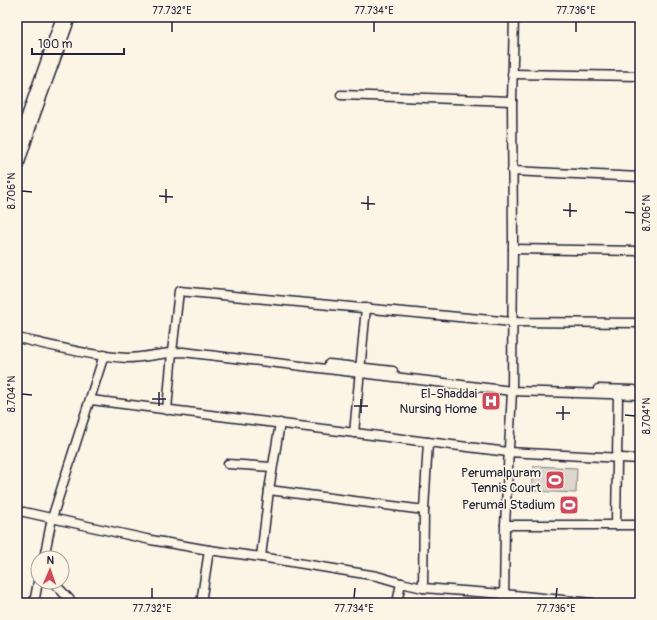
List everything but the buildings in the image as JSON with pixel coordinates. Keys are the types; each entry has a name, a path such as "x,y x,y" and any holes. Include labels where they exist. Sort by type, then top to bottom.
{"main road":[{"path":"17,145 62,17"},
{"path":"17,166 70,17"}],"street":[{"path":"504,603 505,526 512,389 512,74 514,17"},
{"path":"512,74 640,76"},
{"path":"341,95 512,101"},
{"path":"512,171 640,177"},
{"path":"513,249 640,251"},
{"path":"167,410 179,291 512,322 640,323"},
{"path":"354,433 366,308"},
{"path":"17,334 115,351 137,352 172,350 360,370 512,389 640,395"},
{"path":"17,338 65,349 104,355 138,357 172,350"},
{"path":"46,550 52,518 91,400 104,355"},
{"path":"512,389 640,390"},
{"path":"616,525 618,395"},
{"path":"91,400 508,452 640,459"},
{"path":"261,557 272,467 280,423"},
{"path":"423,588 424,510 428,442"},
{"path":"228,464 272,467"},
{"path":"269,490 424,510"},
{"path":"17,512 24,512 151,540 377,576 423,588 592,603"},
{"path":"505,526 640,525"},
{"path":"201,603 209,550"},
{"path":"397,603 401,583"},
{"path":"34,603 36,590"},
{"path":"60,590 73,603"}],"shaded area":[{"name":"Perumalpuram Tennis Court","path":"534,466 577,468 576,493 532,491"}],"place":[{"name":"El-Shaddai Nursing Home","path":"491,401"},
{"name":"Perumalpuram Tennis Court","path":"555,480"},
{"name":"Perumal Stadium","path":"569,505"}]}
